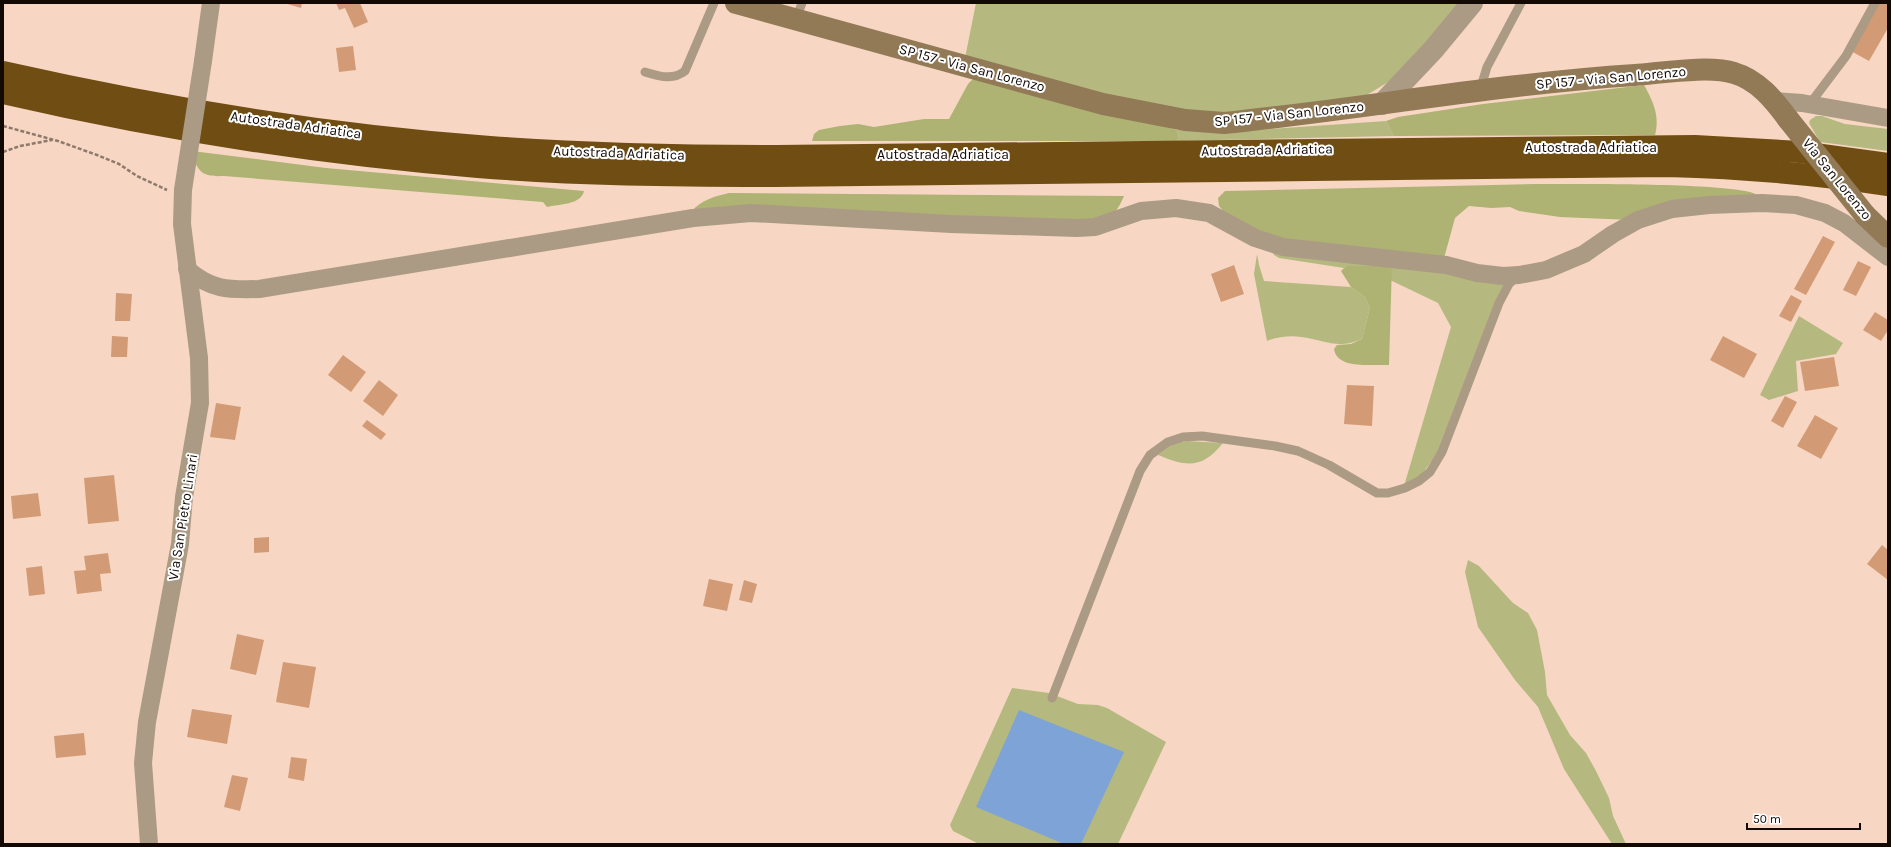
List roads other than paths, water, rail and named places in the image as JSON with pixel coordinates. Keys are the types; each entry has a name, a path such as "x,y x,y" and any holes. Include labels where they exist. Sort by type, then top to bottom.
{"highway":[{"name":"Autostrada Adriatica","path":"3,72 168,106 296,126 418,140 573,152 776,156 1679,146 1800,152 1888,164"},
{"name":"Autostrada Adriatica","path":"3,93 142,122 279,145 411,161 562,172 630,175 775,176 1668,166 1818,175 1888,185"}],"main road":[{"name":"SP 157 - Via San Lorenzo","path":"736,3 799,11 1103,104 1184,120 1224,123 1586,78 1706,70 1733,72 1747,78 1776,101 1788,119"},
{"name":"Via San Lorenzo","path":"1788,119 1865,215 1888,237"}],"street":[{"name":"Via San Pietro Linari","path":"149,844 143,763 147,722 180,544 184,497 200,403 199,358 182,224 183,192 211,3"},
{"path":"1382,104 1433,50 1472,3"},
{"path":"1776,101 1888,118"},
{"path":"187,269 198,279 215,287 233,290 259,289 649,224 751,213 951,224 1077,228 1095,227 1141,211 1176,208 1209,213 1255,238 1283,247 1446,264 1477,273 1519,276 1546,270 1584,254 1613,234 1638,220 1672,209 1709,205 1762,203 1789,204 1825,213 1844,223 1888,257"}],"lane":[{"path":"645,72 669,78 678,76 685,71 714,3"},
{"path":"1479,91 1487,67 1521,3"},
{"path":"1808,105 1846,56 1875,4"},
{"path":"1052,698 1140,470 1150,455 1168,442 1183,437 1209,436 1298,451 1329,465 1377,492 1388,493 1419,482 1430,472 1442,452 1499,303 1509,284 1519,276"}],"water":[{"path":"1019,710 1124,752 1081,844 1064,844 976,807"}]}
